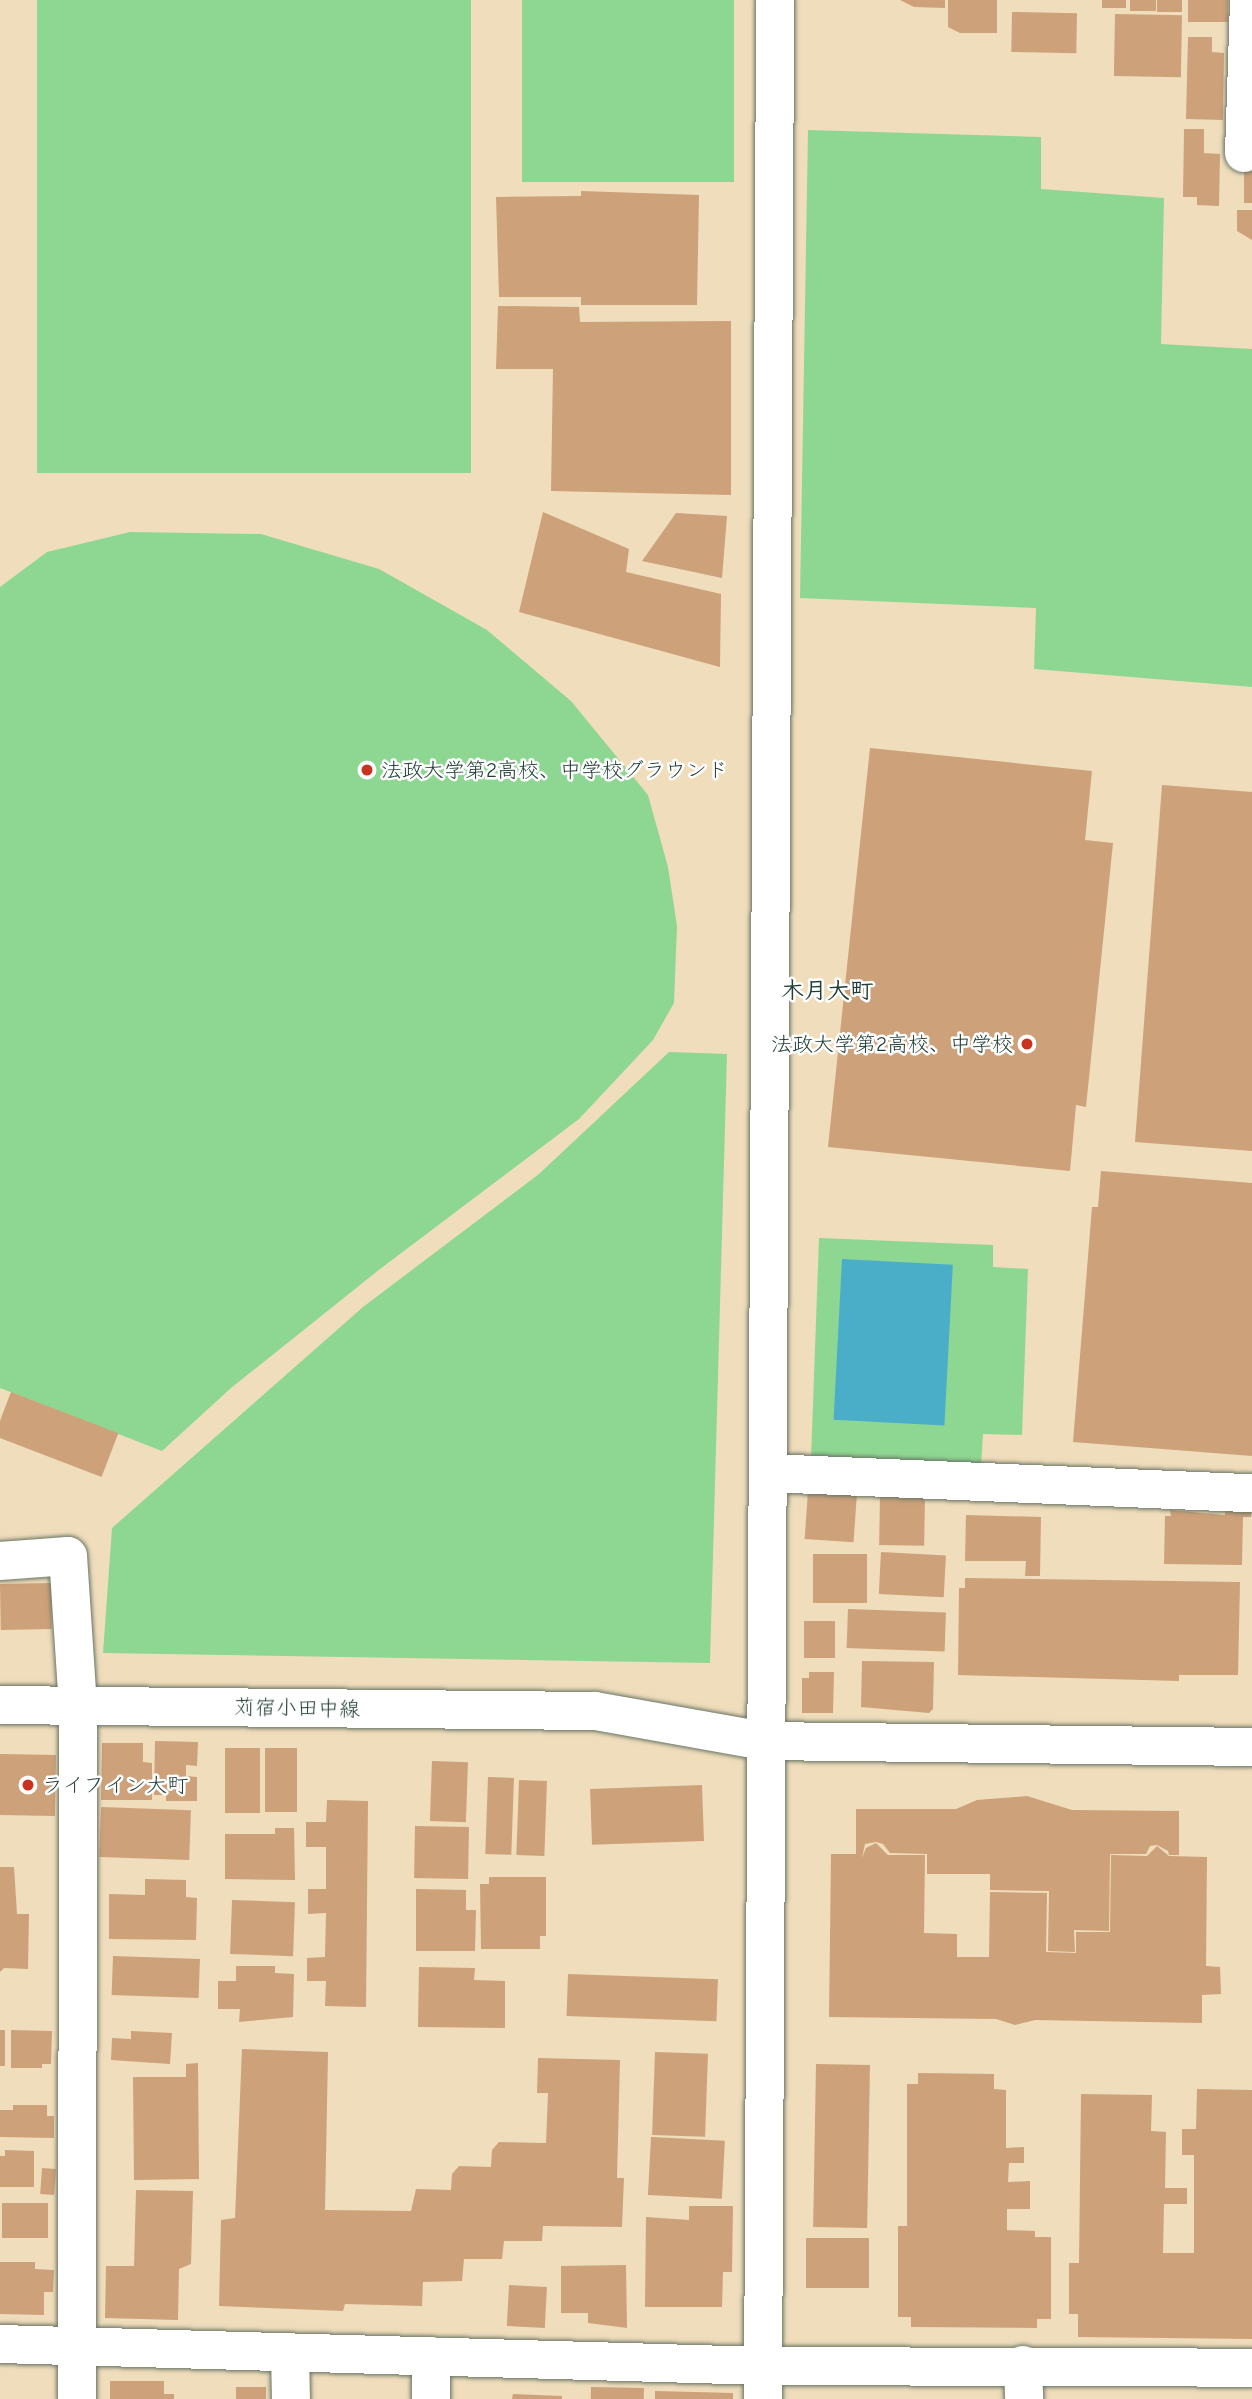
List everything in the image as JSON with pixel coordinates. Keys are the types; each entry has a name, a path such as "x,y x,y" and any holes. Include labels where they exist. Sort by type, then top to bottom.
{"street":[{"path":"763,2382 764,1741 768,1473 775,0"},
{"path":"1244,153 1249,0"},
{"path":"768,1473 1252,1493"},
{"path":"0,1561 68,1556 78,1705 78,2399"},
{"name":"苅宿小田中線","path":"0,1705 594,1711 764,1741 1252,1747"},
{"path":"0,2344 430,2356 763,2382 1023,2382 1252,2368"},
{"path":"290,2353 291,2399"},
{"path":"430,2356 431,2399"}],"green space":[{"path":"37,0 471,0 471,473 37,473"},
{"path":"522,0 734,0 734,182 522,182"},
{"path":"808,130 1041,137 1041,189 1164,198 1161,344 1252,349 1252,687 1034,669 1036,608 800,598"},
{"path":"130,532 261,534 379,569 487,630 571,701 648,795 668,867 677,926 674,1003 653,1040 579,1119 380,1269 231,1388 162,1451 0,1388 0,587 47,552"},
{"path":"669,1052 727,1054 710,1663 103,1653 112,1528 363,1307 539,1174"},
{"path":"819,1238 993,1245 993,1267 1028,1269 1022,1435 983,1434 981,1466 811,1459"}],"water":[{"path":"842,1259 953,1265 944,1426 834,1420"}],"building":[{"path":"900,0 945,0 945,8 914,7"},
{"path":"948,0 997,0 997,33 960,33 948,27"},
{"path":"1102,0 1126,0 1126,8 1102,8"},
{"path":"1130,0 1156,0 1156,11 1130,11"},
{"path":"1157,0 1182,0 1182,12 1157,12"},
{"path":"1188,0 1228,0 1228,22 1188,22"},
{"path":"1012,12 1077,13 1076,53 1011,52"},
{"path":"1115,14 1182,15 1181,77 1114,76"},
{"path":"1188,37 1212,37 1212,52 1224,53 1223,120 1186,119"},
{"path":"1184,129 1204,129 1204,153 1220,154 1219,206 1197,205 1197,197 1183,197"},
{"path":"1244,161 1252,161 1252,203 1244,203"},
{"path":"581,191 699,195 697,305 581,305 581,297 499,297 496,197 581,196"},
{"path":"1237,210 1252,210 1252,240 1237,231"},
{"path":"498,306 579,307 580,322 731,321 731,495 551,491 553,369 496,369"},
{"path":"543,512 629,549 626,572 721,594 720,667 519,612"},
{"path":"676,513 727,516 722,578 642,561"},
{"path":"870,748 1092,771 1085,840 1113,843 1086,1107 1076,1105 1070,1171 828,1147"},
{"path":"1162,785 1252,792 1252,1151 1135,1142"},
{"path":"1101,1171 1252,1183 1252,1456 1073,1442 1092,1207 1098,1207"},
{"path":"11,1392 118,1433 102,1477 0,1438 0,1421"},
{"path":"808,1491 857,1494 854,1542 805,1539"},
{"path":"880,1496 925,1497 924,1546 879,1545"},
{"path":"1225,1507 1251,1508 1251,1517 1243,1517 1242,1565 1164,1564 1165,1516 1171,1516 1170,1510 1225,1515"},
{"path":"966,1515 1041,1517 1040,1576 1025,1576 1026,1561 965,1561"},
{"path":"881,1552 946,1555 944,1597 879,1594"},
{"path":"813,1554 867,1554 867,1603 813,1603"},
{"path":"965,1578 1240,1582 1238,1675 1179,1675 1179,1681 958,1675 959,1588 965,1588"},
{"path":"51,1583 52,1629 1,1630 0,1584"},
{"path":"848,1609 946,1612 945,1651 847,1648"},
{"path":"804,1621 835,1621 835,1658 804,1658"},
{"path":"862,1661 934,1662 933,1709 929,1713 861,1707"},
{"path":"809,1672 834,1672 833,1713 802,1713 802,1678 809,1678"},
{"path":"155,1741 198,1742 197,1766 186,1765 186,1776 197,1777 197,1801 166,1801 166,1795 154,1795"},
{"path":"102,1743 143,1743 143,1762 152,1763 152,1800 101,1800"},
{"path":"225,1748 260,1748 260,1813 225,1813"},
{"path":"265,1748 297,1748 297,1812 265,1812"},
{"name":"ライフイン大町","path":"0,1754 56,1755 55,1816 0,1815"},
{"path":"432,1761 468,1762 466,1822 430,1821"},
{"path":"488,1777 514,1778 511,1855 485,1854"},
{"path":"519,1780 547,1781 544,1856 516,1855"},
{"path":"702,1785 704,1841 592,1845 590,1789"},
{"path":"1027,1796 1072,1810 1179,1811 1179,1855 1169,1855 1168,1851 1157,1845 1150,1846 1146,1854 1110,1854 1109,1931 1074,1930 1075,1952 1048,1951 1049,1891 990,1890 990,1874 927,1874 927,1854 890,1853 883,1844 876,1842 865,1844 862,1858 866,1848 876,1843 888,1855 925,1855 924,1933 957,1934 957,1957 989,1957 990,1892 1047,1893 1046,1952 1076,1953 1076,1932 1110,1932 1111,1855 1147,1856 1157,1846 1169,1856 1207,1857 1206,1966 1220,1967 1221,1994 1202,1995 1202,2023 1035,2020 1015,2025 996,2019 829,2017 831,1854 856,1854 856,1809 956,1809 977,1800"},
{"path":"327,1800 368,1801 366,2007 325,2006 326,1981 307,1981 307,1958 325,1957 326,1913 308,1914 308,1889 326,1889 326,1847 306,1847 306,1822 326,1822"},
{"path":"101,1807 191,1810 189,1860 99,1857"},
{"path":"415,1826 469,1827 468,1879 414,1878"},
{"path":"275,1828 294,1828 295,1880 225,1879 225,1834 275,1834"},
{"path":"0,1867 14,1867 17,1914 29,1914 28,1969 4,1968 0,1972"},
{"path":"489,1877 546,1877 546,1936 540,1936 540,1949 481,1949 480,1884 489,1884"},
{"path":"145,1879 186,1880 186,1897 197,1898 196,1940 109,1939 109,1894 145,1895"},
{"path":"416,1889 466,1890 466,1910 476,1910 475,1951 416,1951"},
{"path":"232,1900 295,1902 293,1956 230,1954"},
{"path":"113,1956 200,1959 199,1998 112,1995"},
{"path":"236,1966 275,1966 275,1973 294,1974 293,2017 239,2022 240,2009 218,2009 218,1981 236,1981"},
{"path":"419,1967 475,1968 474,1980 505,1981 505,2028 418,2027"},
{"path":"568,1974 718,1979 716,2021 567,2016"},
{"path":"0,2030 5,2030 5,2066 0,2066"},
{"path":"11,2030 52,2031 51,2064 42,2064 42,2068 11,2068"},
{"path":"131,2031 172,2033 170,2064 111,2060 112,2038 131,2039"},
{"path":"242,2049 328,2052 325,2210 411,2211 416,2189 451,2190 452,2174 459,2166 491,2167 492,2150 499,2142 546,2143 548,2093 537,2093 538,2058 620,2060 617,2178 624,2178 622,2227 543,2226 542,2241 504,2241 502,2259 464,2259 462,2281 423,2282 422,2306 345,2304 343,2311 219,2306 221,2220 235,2218"},
{"path":"655,2052 708,2054 705,2137 652,2135"},
{"path":"198,2063 199,2179 134,2180 133,2077 186,2077 186,2064"},
{"path":"816,2064 870,2065 867,2228 813,2227"},
{"path":"918,2073 994,2074 994,2089 1006,2090 1006,2148 1024,2147 1024,2163 1009,2163 1008,2182 1030,2181 1030,2209 1007,2209 1007,2230 1035,2231 1035,2237 1051,2237 1051,2319 1037,2319 1037,2328 911,2327 911,2317 898,2317 898,2226 907,2226 907,2084 918,2084"},
{"path":"1197,2089 1252,2090 1252,2339 1078,2337 1078,2314 1069,2314 1069,2263 1079,2263 1081,2094 1152,2095 1151,2131 1166,2132 1165,2188 1187,2188 1187,2204 1164,2204 1163,2253 1194,2253 1194,2155 1182,2155 1182,2129 1196,2129"},
{"path":"13,2105 47,2105 47,2116 54,2116 54,2138 0,2137 0,2110 13,2110"},
{"path":"651,2137 725,2141 722,2199 648,2195"},
{"path":"5,2150 34,2151 34,2187 0,2187 0,2156 5,2156"},
{"path":"42,2168 56,2169 54,2195 40,2194"},
{"path":"136,2190 193,2191 191,2264 179,2269 178,2320 105,2318 106,2266 134,2266"},
{"path":"2,2203 48,2203 48,2238 2,2238"},
{"path":"689,2206 733,2206 732,2272 723,2272 722,2307 645,2307 646,2217 689,2220"},
{"path":"806,2238 869,2238 869,2288 806,2288"},
{"path":"0,2262 35,2262 35,2269 54,2270 53,2292 44,2292 44,2315 0,2314"},
{"path":"626,2265 627,2328 588,2323 588,2313 561,2313 561,2266"},
{"path":"509,2285 547,2287 545,2328 507,2326"},
{"path":"110,2381 164,2381 164,2394 174,2394 174,2399 110,2399"},
{"path":"236,2387 266,2387 266,2399 236,2399"},
{"path":"591,2387 644,2388 644,2399 591,2399"},
{"path":"655,2391 733,2393 733,2399 655,2399"},
{"path":"513,2394 562,2396 562,2399 512,2399"}],"place":[{"name":"法政大学第2高校、中学校グラウンド","path":"367,770"},
{"name":"法政大学第2高校、中学校","path":"1027,1044"},
{"name":"ライフイン大町","path":"28,1785"}],"district":[{"name":"木月大町","path":"827,991"}]}
